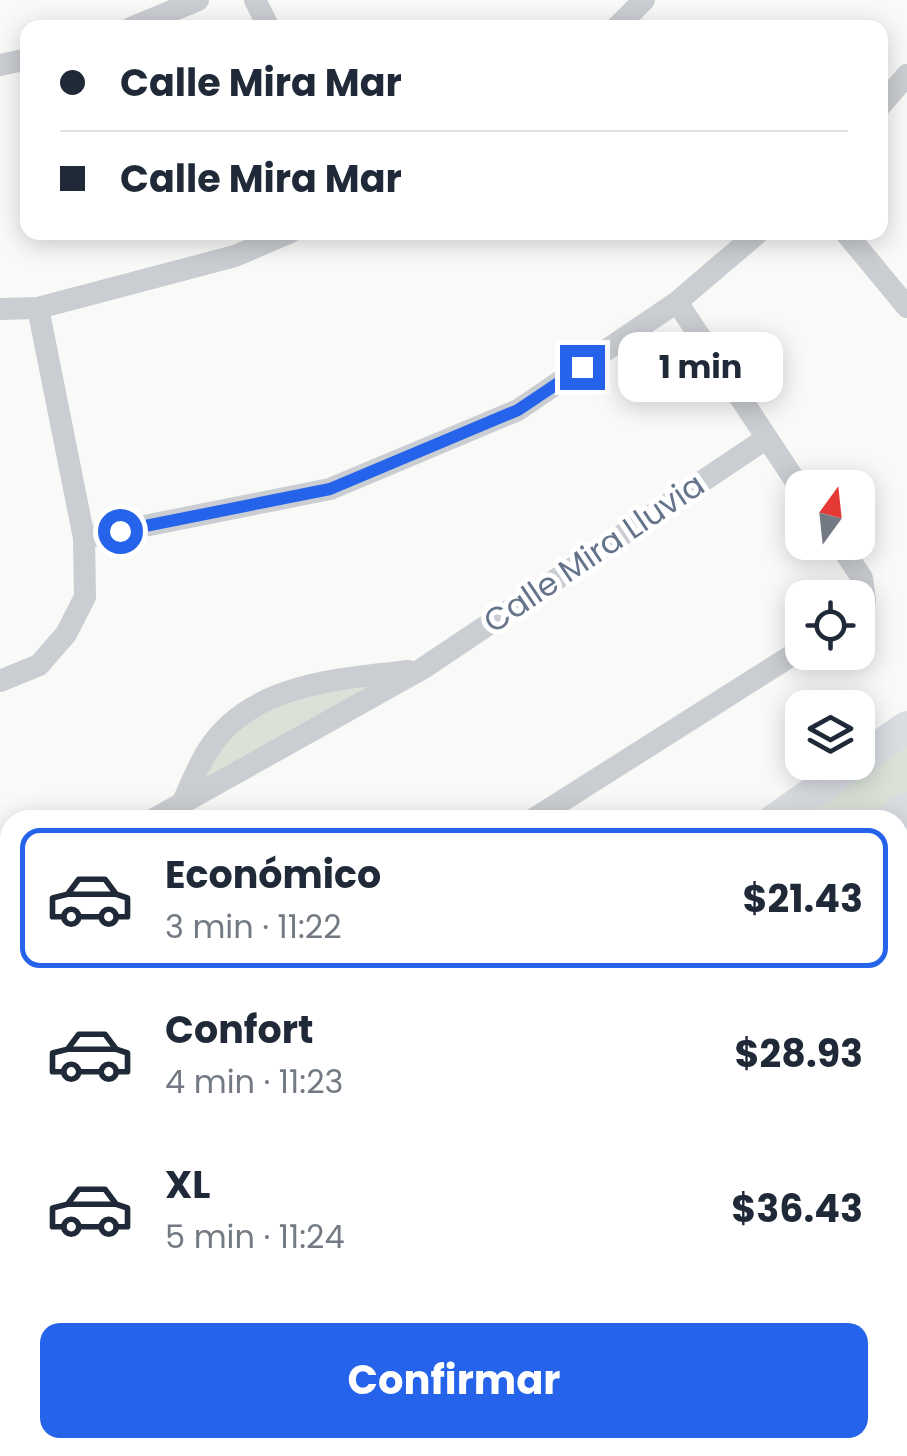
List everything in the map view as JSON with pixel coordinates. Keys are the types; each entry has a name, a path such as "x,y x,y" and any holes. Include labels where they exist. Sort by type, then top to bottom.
{"main road":[{"path":"875,749 907,727"},
{"path":"788,810 831,780"}],"street":[{"path":"150,20 198,0"},
{"path":"624,20 644,0"},
{"path":"888,97 907,74"},
{"path":"0,309 38,308 235,256 273,240"},
{"path":"84,538 330,489 518,410 678,302 750,240"},
{"path":"852,240 907,307"},
{"path":"678,302 788,470"},
{"path":"0,680 39,664 66,634 85,597 84,538 38,308"},
{"name":"Calle Mira Lluvia","path":"173,810 422,669 766,438"},
{"path":"548,810 785,660"},
{"name":"Calle Mira Lluvia","path":"182,806 208,750 227,726 257,706 314,682 422,669"}],"shaded area":[{"path":"399,678 192,795 230,729 315,686"},
{"path":"907,744 907,801 894,810 812,810 855,780 875,780 875,766"}],"route":[{"path":"120,531 330,489 518,410 582,367"}]}
